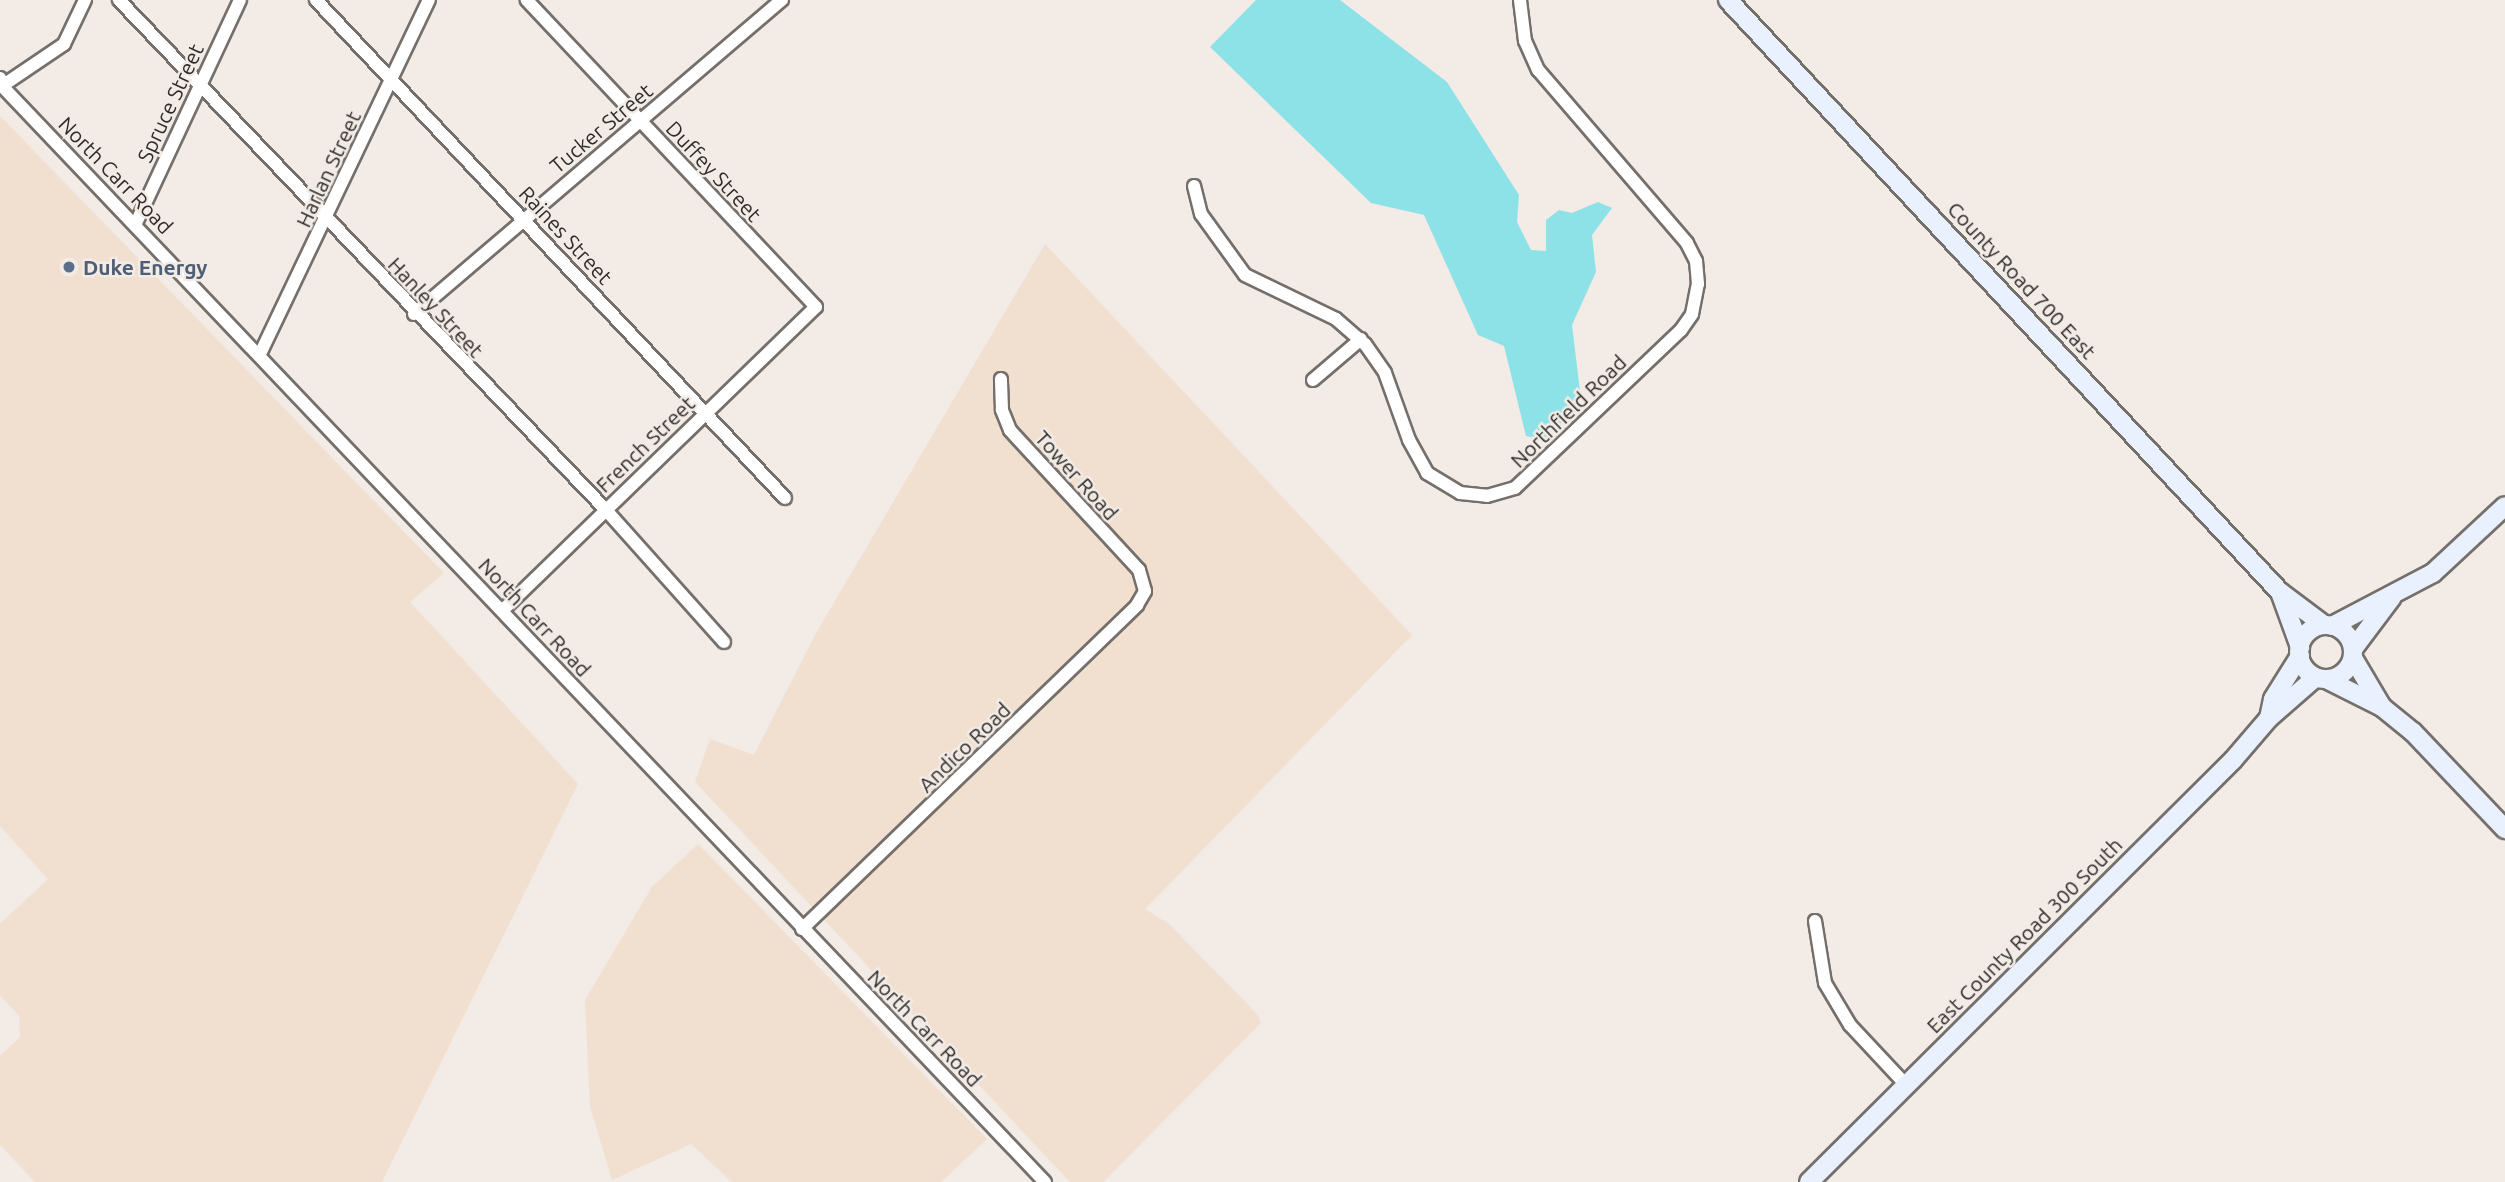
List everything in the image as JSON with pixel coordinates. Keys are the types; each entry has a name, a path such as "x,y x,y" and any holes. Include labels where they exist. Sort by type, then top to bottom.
{"main road":[{"name":"County Road 700 East","path":"1728,0 2280,592 2328,626"},
{"path":"2505,506 2433,573 2392,597 2372,602 2328,626 2309,632 2300,652 2321,678 2382,707 2413,732 2505,829"},
{"name":"County Road 700 East","path":"2280,592 2300,652"},
{"path":"2321,678 2343,674 2353,654 2392,597"},
{"path":"2328,626 2347,634 2353,654 2382,707"},
{"name":"East County Road 300 South","path":"2269,718 2273,699 2300,652"},
{"name":"East County Road 300 South","path":"1809,1182 2233,760 2269,718 2321,678"}],"street":[{"path":"1,82 64,44 85,0"},
{"name":"Hanley Street","path":"119,0 327,217 414,314 606,510 724,642"},
{"name":"Spruce Street","path":"136,223 240,0"},
{"name":"Raines Street","path":"316,0 706,411 785,499"},
{"name":"Harlan Street","path":"260,354 429,0"},
{"name":"Duffey Street","path":"527,0 816,307"},
{"name":"Tucker Street","path":"414,314 782,0"},
{"name":"Northfield Road","path":"1194,186 1201,214 1245,275 1336,319 1361,339 1385,373 1409,440 1427,473 1460,493 1487,496 1515,488 1533,474 1681,330 1692,314 1698,285 1692,251 1538,70 1525,41 1520,0"},
{"name":"North Carr Road","path":"1,82 1045,1182"},
{"name":"French Street","path":"502,611 816,307"},
{"path":"1313,380 1361,339"},
{"name":"Tower Road","path":"1001,379 1002,410 1010,430 1139,570 1145,587"},
{"name":"Andico Road","path":"802,929 1137,605 1145,587"},
{"path":"1815,921 1825,983 1850,1026 1907,1086"}],"shaded area":[{"name":"Duke Energy","path":"0,116 444,573 410,602 578,784 382,1182 35,1182 0,1145 0,1056 20,1037 19,1016 0,995 0,924 48,879 0,826"},
{"path":"1045,244 1412,635 1145,909 1169,924 1257,1014 1261,1023 1103,1182 1070,1182 695,782 710,739 754,755 815,635"},
{"path":"698,844 987,1139 941,1182 732,1182 691,1144 612,1180 590,1106 585,1000 652,887"}],"water":[{"path":"1256,0 1340,0 1447,82 1519,195 1517,222 1531,250 1546,251 1546,220 1559,210 1572,213 1598,202 1612,208 1592,235 1596,272 1572,325 1580,391 1569,416 1544,439 1526,436 1504,346 1478,335 1424,215 1371,203 1210,47"}],"place":[{"name":"Duke Energy","path":"69,267"}]}
